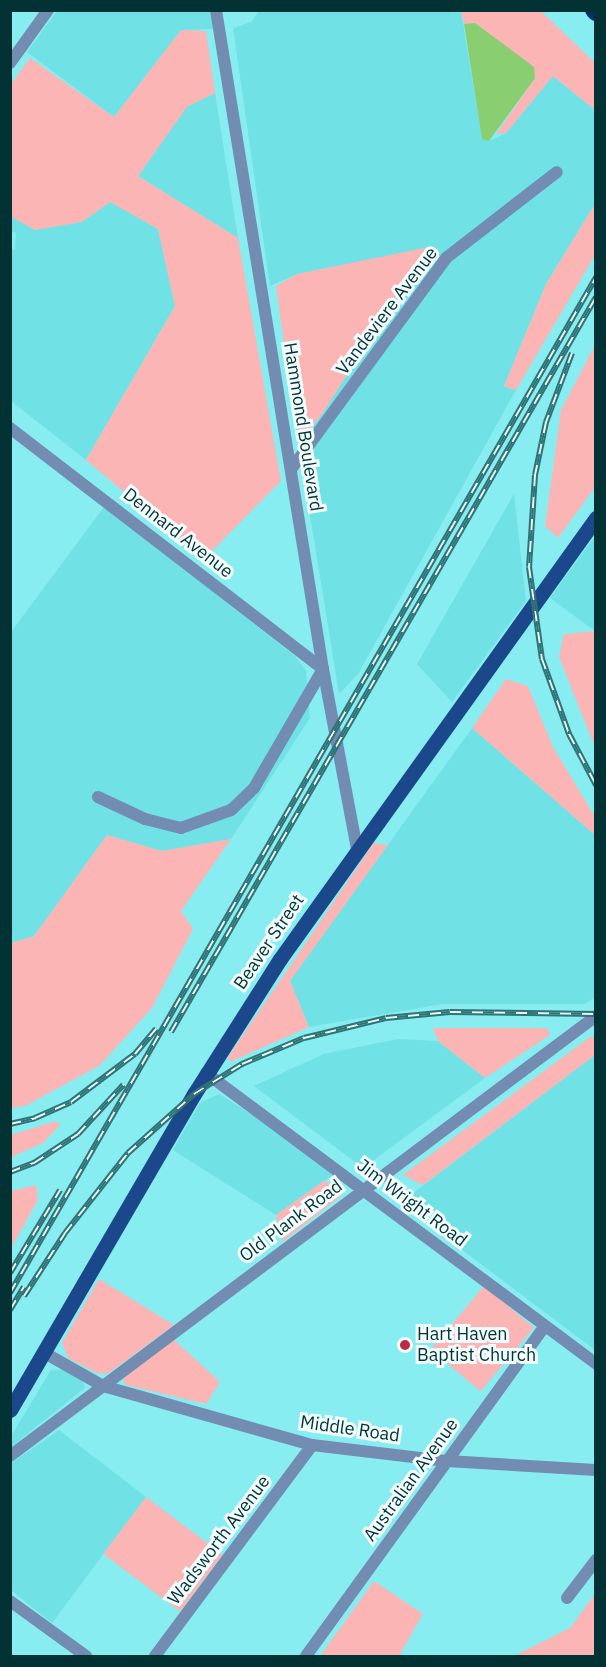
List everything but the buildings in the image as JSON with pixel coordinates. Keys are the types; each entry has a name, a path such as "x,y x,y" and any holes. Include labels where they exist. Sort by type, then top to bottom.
{"main road":[{"name":"Beaver Street","path":"10,1410 206,1073 357,849 596,518"}],"street":[{"path":"10,63 48,10"},
{"name":"Hammond Boulevard","path":"216,10 323,669 357,849"},
{"name":"Vandeviere Avenue","path":"292,468 446,258 557,172"},
{"name":"Dennard Avenue","path":"10,428 323,669"},
{"path":"98,797 145,819 182,828 225,813 254,788 323,669"},
{"name":"Old Plank Road","path":"10,1456 596,1016"},
{"name":"Jim Wright Road","path":"206,1073 596,1364"},
{"name":"Australian Avenue","path":"306,1656 545,1326"},
{"name":"Middle Road","path":"43,1352 103,1386 312,1445 447,1461 596,1470"},
{"name":"Wadsworth Avenue","path":"155,1656 312,1445"},
{"path":"567,1598 596,1560"},
{"path":"10,1601 86,1656"}],"shaded area":[{"path":"57,11 211,11 214,29 181,30 114,117 27,52"},
{"path":"259,11 461,11 482,139 489,141 506,133 553,76 595,110 595,204 546,284 504,386 516,390 358,674 339,694 296,428 306,434 322,414 428,248 297,274 270,286 233,28 251,22"},
{"path":"461,11 541,11 595,63 595,110 553,76 506,133 496,134 535,78 475,23 464,24"},
{"path":"475,23 534,67 535,78 489,141 482,139 464,24"},
{"path":"181,30 206,31 215,93 187,107 138,176 238,238 281,481 204,559 86,460 175,306 158,229 110,202 82,222 35,230 10,216 11,84 30,58 114,117"},
{"path":"215,93 238,238 138,176 187,106"},
{"path":"110,202 158,229 175,306 86,460 11,401 10,251 15,249 16,233 11,231 10,216 35,230 82,222"},
{"path":"595,204 595,255 516,390 504,386 546,284"},
{"path":"429,247 322,414 306,434 296,428 276,286 297,274"},
{"path":"595,345 595,487 558,538 545,526 561,410"},
{"path":"514,494 526,601 452,702 417,664"},
{"path":"104,507 295,656 306,671 310,718 231,839 162,851 107,835 34,936 11,943 11,632"},
{"path":"595,536 595,631 550,598"},
{"path":"596,631 595,747 559,657 564,634"},
{"path":"506,679 528,686 553,747 595,817 595,835 472,728"},
{"path":"472,728 595,835 595,997 585,1004 443,1004 309,1027 290,981"},
{"path":"107,835 162,851 231,839 181,911 193,929 152,1008 99,1066 25,1106 11,1108 11,943 34,936"},
{"path":"374,843 388,845 290,981 309,1027 230,1062 228,1057"},
{"path":"433,1028 547,1028 550,1035 485,1078 438,1041"},
{"path":"590,1037 595,1037 595,1055 423,1185 403,1175"},
{"path":"398,1039 438,1041 485,1078 363,1168 254,1086 324,1054"},
{"path":"595,1055 595,1350 400,1203"},
{"path":"219,1094 253,1115 333,1175 276,1215 173,1150 200,1103"},
{"path":"56,1121 60,1125 43,1143 11,1157 11,1135"},
{"path":"325,1180 341,1196 282,1242 276,1215"},
{"path":"36,1185 38,1200 11,1248 11,1191"},
{"path":"99,1279 174,1325 109,1373 99,1374 68,1358 62,1343"},
{"path":"484,1286 534,1328 480,1391 431,1350"},
{"path":"172,1338 220,1382 206,1404 126,1385 122,1377"},
{"path":"64,1369 82,1378 85,1388 12,1446 10,1438 51,1370"},
{"path":"59,1430 146,1497 52,1623 11,1590 10,1464"},
{"path":"146,1497 223,1555 180,1611 103,1554"},
{"path":"374,1581 423,1614 399,1656 320,1656"},
{"path":"595,1594 595,1656 514,1656 570,1628"}],"railway":[{"path":"10,1293 596,277"},
{"path":"171,1032 596,297"},
{"path":"572,353 546,422 535,475 529,567 542,659 569,734 596,785"},
{"path":"24,1296 65,1233 128,1153 194,1094 242,1064 304,1038 386,1018 450,1012 596,1014"},
{"path":"10,1124 35,1118 71,1102 135,1054 156,1029"},
{"path":"10,1172 34,1163 78,1134 123,1085"},
{"path":"10,1273 60,1190"},
{"path":"10,1310 24,1287"}],"place":[{"name":"Hart Haven Baptist Church","path":"405,1345"}]}
